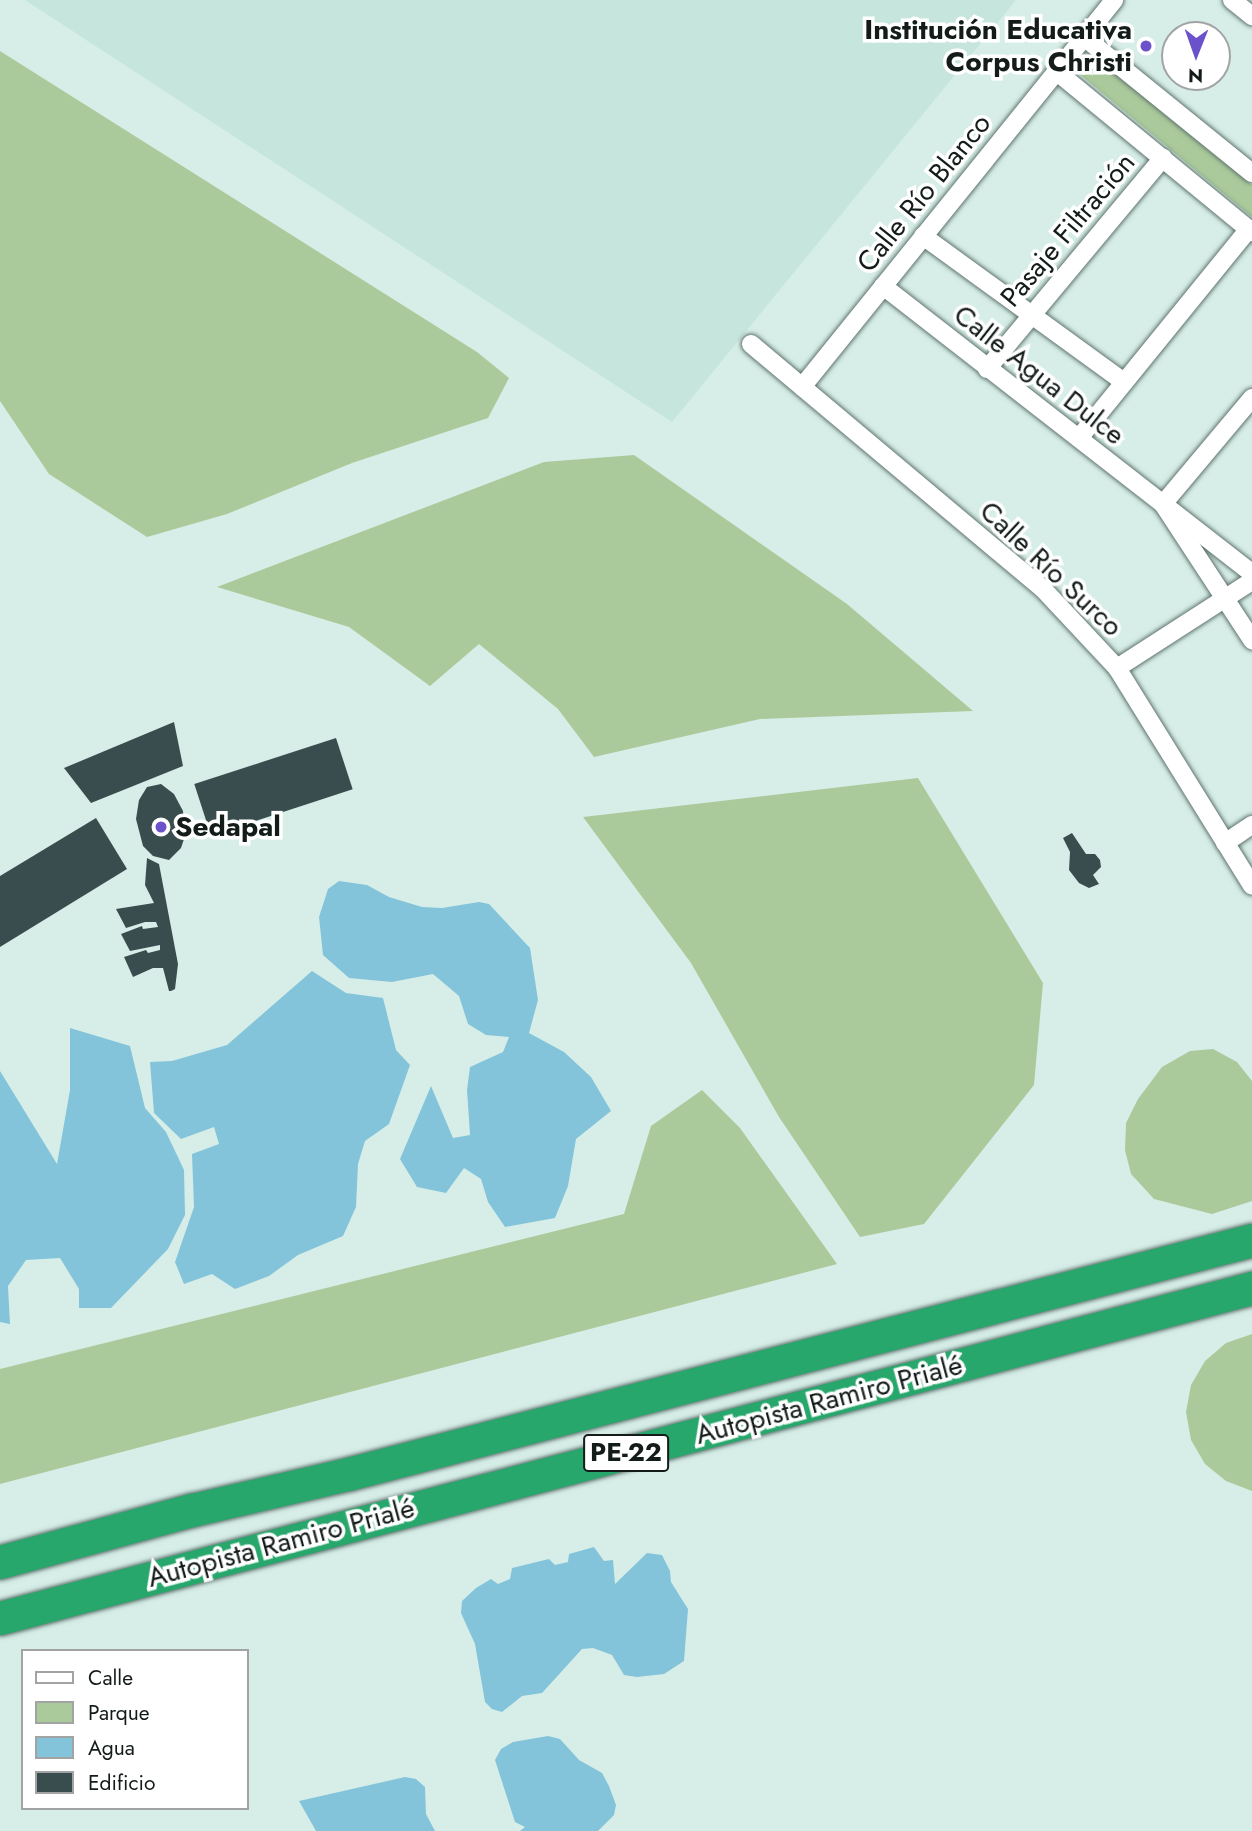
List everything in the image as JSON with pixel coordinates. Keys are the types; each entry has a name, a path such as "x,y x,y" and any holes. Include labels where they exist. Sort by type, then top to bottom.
{"highway":[{"name":"Autopista Ramiro Prialé","path":"0,1562 192,1510 348,1474 1252,1240"},
{"name":"Autopista Ramiro Prialé","path":"0,1618 1252,1288"}],"street":[{"name":"Calle Río Blanco","path":"802,387 1114,0"},
{"path":"1232,0 1252,16"},
{"path":"1084,37 1252,173"},
{"path":"1056,72 1250,231 1079,439"},
{"name":"Pasaje Filtración","path":"987,369 1163,158"},
{"path":"923,236 1124,382"},
{"name":"Calle Agua Dulce","path":"883,286 1252,573"},
{"name":"Calle Río Surco","path":"751,344 1042,589 1117,668 1252,886"},
{"path":"1163,504 1252,398"},
{"name":"Calle Agua Dulce","path":"1163,504 1252,640"},
{"path":"1117,668 1252,581"},
{"path":"1225,843 1252,825"}],"shaded area":[{"path":"25,0 1016,0 672,422"}],"green space":[{"path":"0,51 477,352 509,378 488,418 352,463 227,514 147,537 49,474 0,401"},
{"path":"1091,54 1252,185 1252,217 1077,72"},
{"path":"634,455 847,604 973,711 760,719 594,757 558,709 479,644 430,686 349,627 217,587 544,462"},
{"path":"918,778 1043,983 1034,1085 924,1224 860,1237 779,1117 691,963 583,817"},
{"path":"1213,1049 1237,1062 1252,1081 1252,1201 1212,1214 1154,1199 1131,1174 1125,1150 1126,1123 1138,1099 1162,1067 1190,1051"},
{"path":"702,1090 740,1128 837,1264 0,1484 0,1369 624,1214 651,1126"},
{"path":"1252,1334 1252,1491 1226,1481 1205,1464 1191,1440 1186,1412 1191,1385 1205,1361 1226,1343"}],"water":[{"path":"339,881 367,885 389,897 422,907 442,908 479,902 489,904 530,948 538,1000 529,1033 564,1052 591,1077 611,1111 576,1139 568,1186 555,1218 505,1227 488,1202 481,1179 464,1168 446,1193 417,1187 400,1159 431,1086 453,1138 470,1135 467,1090 470,1067 503,1052 509,1037 486,1035 468,1024 459,996 433,974 392,982 349,978 323,955 319,917 328,889"},
{"path":"312,971 346,993 383,998 396,1050 410,1065 389,1124 365,1141 358,1164 356,1207 343,1236 298,1255 269,1276 235,1289 212,1274 184,1284 175,1262 194,1207 192,1154 219,1144 214,1127 181,1139 154,1113 150,1062 172,1061 227,1045"},
{"path":"70,1028 130,1046 145,1108 166,1132 184,1170 185,1215 168,1249 111,1308 79,1308 79,1289 60,1258 26,1260 8,1286 10,1324 0,1322 0,1071 57,1164 70,1090"},
{"path":"594,1547 604,1561 613,1560 615,1584 647,1553 662,1555 670,1571 671,1582 688,1609 684,1661 664,1674 637,1677 624,1675 612,1655 593,1648 582,1649 542,1693 522,1696 502,1712 492,1709 485,1702 475,1644 461,1613 462,1601 491,1579 498,1584 510,1579 512,1568 549,1559 555,1565 568,1562 569,1554"},
{"path":"548,1736 560,1739 579,1760 602,1773 609,1786 616,1805 614,1815 598,1831 520,1831 525,1827 515,1822 495,1760 501,1749 513,1742"},
{"path":"405,1777 416,1779 425,1787 426,1814 435,1831 316,1831 299,1801"}],"building":[{"path":"174,722 183,766 91,803 64,768"},
{"path":"336,738 353,789 211,835 194,784"},
{"name":"Sedapal","path":"161,784 174,794 183,811 185,836 181,848 169,860 153,856 143,846 136,819 139,800 147,787"},
{"path":"96,818 127,869 0,947 0,876"},
{"path":"1072,833 1086,854 1095,854 1100,860 1101,867 1093,875 1099,884 1089,888 1079,883 1069,870 1070,852 1063,838"},
{"path":"147,858 159,864 178,964 175,989 171,991 163,968 153,968 133,977 124,957 146,950 148,953 160,950 160,945 130,951 121,934 142,926 143,929 158,927 156,922 145,922 126,928 116,909 154,903 145,885"}],"place":[{"name":"Institución Educativa Corpus Christi","path":"1146,46"},
{"name":"Sedapal","path":"161,827"}]}
